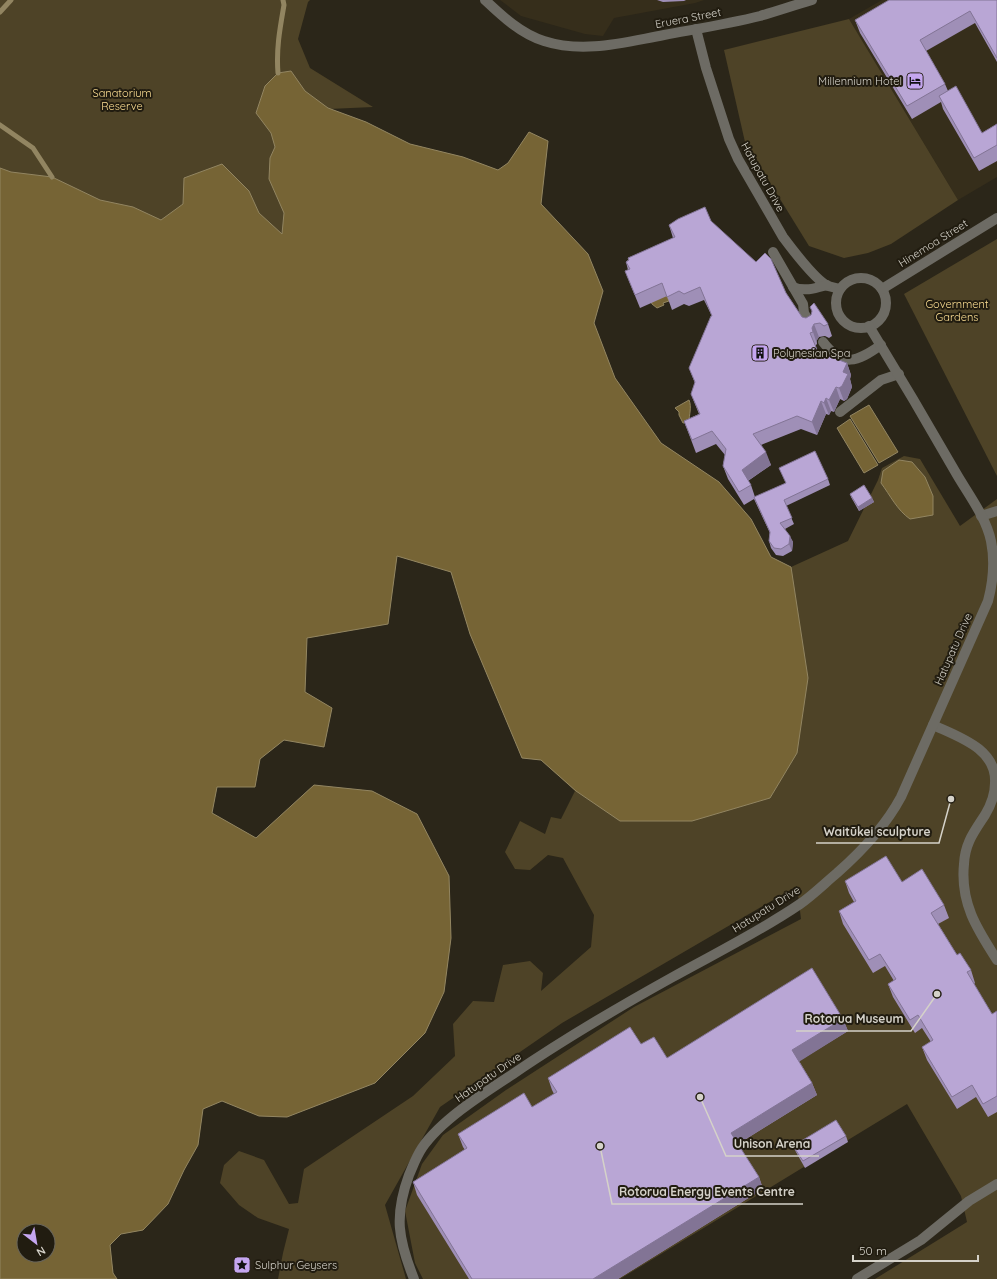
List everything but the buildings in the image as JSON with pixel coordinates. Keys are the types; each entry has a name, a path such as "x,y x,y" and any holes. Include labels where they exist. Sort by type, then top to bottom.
{"street":[{"name":"Eruera Street","path":"485,0 505,18 529,35 545,42 567,46 591,47 696,29 759,16 812,0"},
{"name":"Hatupatu Drive","path":"696,29 706,68 729,140 738,159 783,237 800,259 827,285 840,289"},
{"name":"Hinemoa Street","path":"882,289 997,218"},
{"path":"773,252 803,304 804,313 810,324"},
{"path":"863,278 877,284 882,289 886,304 885,311 881,318 876,323 861,328 853,327 846,323 840,317 836,309 836,301 840,289 849,281 863,278"},
{"path":"793,287 799,290 806,290 827,285"},
{"path":"803,304 805,298 810,293 827,285"},
{"name":"Hatupatu Drive","path":"414,1279 401,1241 400,1207 403,1193 414,1164 421,1149 434,1133 450,1119 544,1052 605,1015 766,925 801,903 857,854 878,832 901,797 988,601 991,590 993,570 992,550 988,534 980,516 899,374 869,326"},
{"path":"823,342 834,354 841,358 850,360 862,358 880,344"},
{"path":"840,412 881,380 899,374"},
{"path":"980,516 997,510"},
{"path":"933,725 977,748 989,758 995,766 995,789 993,804 970,837 964,863 963,878 967,904 972,919 997,960"},
{"path":"856,1279 921,1240 969,1200 997,1184"}],"shaded area":[{"path":"500,0 704,0 614,18 603,36 585,34 521,16"},
{"path":"882,0 997,0 997,177 958,200 849,19"},
{"path":"291,71 305,91 328,108 366,122 410,144 463,157 498,170 508,163 529,132 548,141 541,204 588,254 603,291 594,323 615,378 661,443 719,482 751,519 771,557 791,567 808,678 797,753 770,798 692,821 620,821 576,791 541,760 522,758 470,634 451,572 397,556 388,624 307,638 305,692 332,708 324,747 284,740 260,759 255,787 217,787 212,813 256,838 314,785 372,791 417,814 449,876 451,938 444,992 425,1033 375,1083 287,1117 259,1116 222,1101 203,1109 198,1145 168,1204 143,1230 121,1234 110,1245 113,1273 117,1279 0,1279 0,168 11,172 52,177 100,200 133,207 161,220 183,204 184,178 222,164 249,191 259,213 282,234 284,213 269,179 270,158 275,147 271,133 256,113 265,86 278,73"},
{"path":"645,287 664,290 669,301 663,303 664,305 657,308 652,304"},
{"path":"689,400 689,422 683,423 679,412 675,408"},
{"path":"869,405 898,452 879,463 850,416"},
{"path":"850,419 878,465 864,473 837,428"},
{"path":"899,460 912,462 925,477 933,496 933,515 910,519 897,507 881,483 883,471"}],"green space":[{"name":"Sanatorium Reserve","path":"0,0 310,0 308,2 298,39 310,68 373,107 329,109 366,122 410,144 463,157 498,170 508,163 529,132 548,141 541,204 588,254 603,291 594,323 615,378 661,443 719,482 751,519 771,557 791,567 848,541 878,480 882,468 904,456 920,459 960,526 997,499 997,1279 875,1279 967,1222 961,1196 907,1104 620,1279 423,1279 415,1263 405,1211 422,1164 443,1135 506,1090 634,1007 801,919 797,886 562,1023 440,1107 385,1205 406,1279 278,1279 289,1229 258,1218 239,1205 220,1183 224,1165 239,1151 264,1160 289,1204 298,1203 304,1169 413,1096 455,1056 453,1024 473,1001 494,1002 503,965 530,961 543,973 541,991 591,947 594,915 563,858 548,855 530,870 515,869 505,852 520,821 545,834 551,817 561,819 575,791 541,760 522,758 470,634 451,572 397,556 388,624 307,638 305,692 332,708 324,747 284,740 260,759 255,787 217,787 212,813 256,838 314,785 372,791 417,814 449,876 451,938 444,992 425,1033 375,1083 287,1117 259,1116 222,1101 203,1109 198,1145 168,1204 143,1230 121,1234 110,1245 113,1273 117,1279 0,1279"},
{"path":"849,19 958,200 891,244 868,253 844,258 809,246 745,142 724,50"},
{"name":"Government Gardens","path":"997,239 997,476 904,294"}],"waterway":[{"path":"0,12 11,0"},
{"path":"278,73 278,47 284,5 283,0"},
{"path":"0,125 33,148 52,177"}],"place":[{"name":"Millennium Hotel","path":"915,81"},
{"name":"Polynesian Spa","path":"760,353"},
{"name":"Waitūkei sculpture","path":"951,799"},
{"name":"Rotorua Museum","path":"937,994"},
{"name":"Unison Arena","path":"700,1097"},
{"name":"Rotorua Energy Events Centre","path":"600,1146"},
{"name":"Sulphur Geysers","path":"242,1265"}]}
